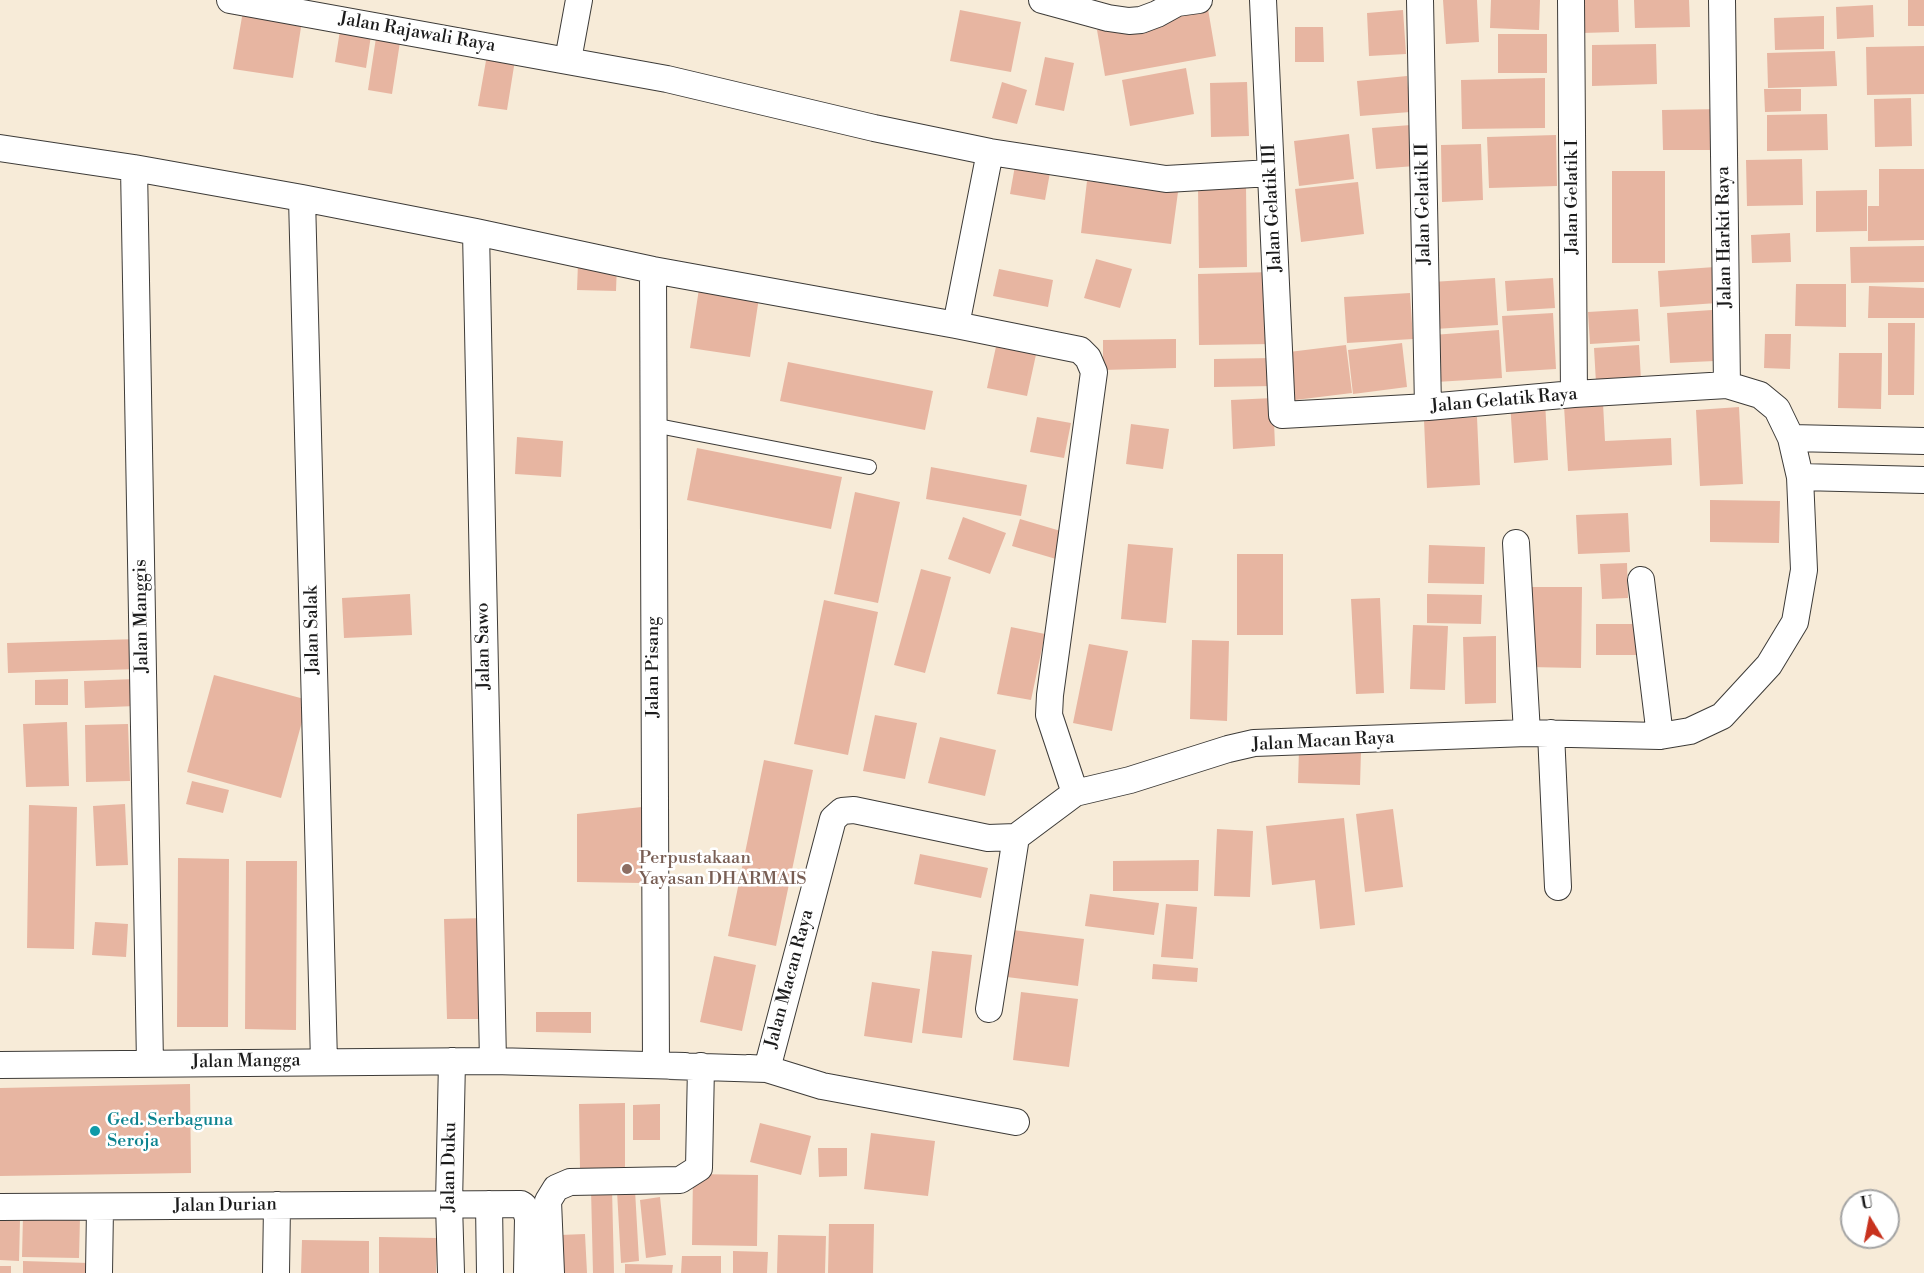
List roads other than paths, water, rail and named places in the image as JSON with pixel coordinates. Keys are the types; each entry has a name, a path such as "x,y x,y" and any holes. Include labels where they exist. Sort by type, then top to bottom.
{"street":[{"name":"Jalan Rajawali Raya","path":"230,0 667,79 874,128 990,152 1166,179 1271,172"},
{"path":"568,60 579,0"},
{"path":"1042,0 1108,18 1128,21 1141,20 1185,1"},
{"name":"Jalan Gelatik III","path":"1263,0 1282,415"},
{"name":"Jalan Gelatik II","path":"1420,0 1428,407"},
{"name":"Jalan Gelatik I","path":"1571,0 1574,394"},
{"name":"Jalan Harkit Raya","path":"1722,0 1727,385"},
{"path":"0,148 134,168 302,198 653,270 1080,350 1088,358 1094,372 1049,715 1075,793"},
{"path":"956,325 990,152"},
{"name":"Jalan Manggis","path":"134,168 150,1063"},
{"name":"Jalan Salak","path":"302,198 324,1062"},
{"name":"Jalan Sawo","path":"476,232 493,1061"},
{"name":"Jalan Pisang","path":"653,270 653,425 663,1065"},
{"path":"1727,385 1760,395 1777,409 1791,438 1924,441 1924,432"},
{"name":"Jalan Gelatik Raya","path":"1282,415 1428,407 1574,394 1727,385"},
{"name":"Jalan Macan Raya","path":"767,1069 833,819 842,811 854,810 988,838 1016,837 1075,793 1130,780 1254,743 1539,733 1660,736 1690,731 1722,716 1769,665 1795,622 1804,570 1800,477 1791,438"},
{"path":"1800,477 1924,480"},
{"path":"1516,543 1558,887"},
{"path":"1641,580 1660,736"},
{"path":"989,1009 1016,837"},
{"name":"Jalan Duku","path":"451,1273 449,1204 452,1061"},
{"name":"Jalan Mangga","path":"0,1065 493,1061"},
{"name":"Jalan Macan Raya","path":"493,1061 767,1069"},
{"name":"Jalan Macan Raya","path":"663,1065 767,1069"},
{"path":"550,1242 548,1201 556,1188 570,1182 680,1180 699,1168 701,1066"},
{"path":"767,1069 822,1086 1016,1122"},
{"path":"489,1204 490,1273"},
{"name":"Jalan Durian","path":"0,1207 521,1204 528,1218 527,1273"},
{"path":"276,1273 278,1205"},
{"path":"99,1273 100,1208"}],"lane":[{"path":"653,425 869,467"}],"place":[{"name":"Perpustakaan Yayasan DHARMAIS","path":"627,869"},
{"name":"Ged. Serbaguna Seroja","path":"95,1131"}]}
